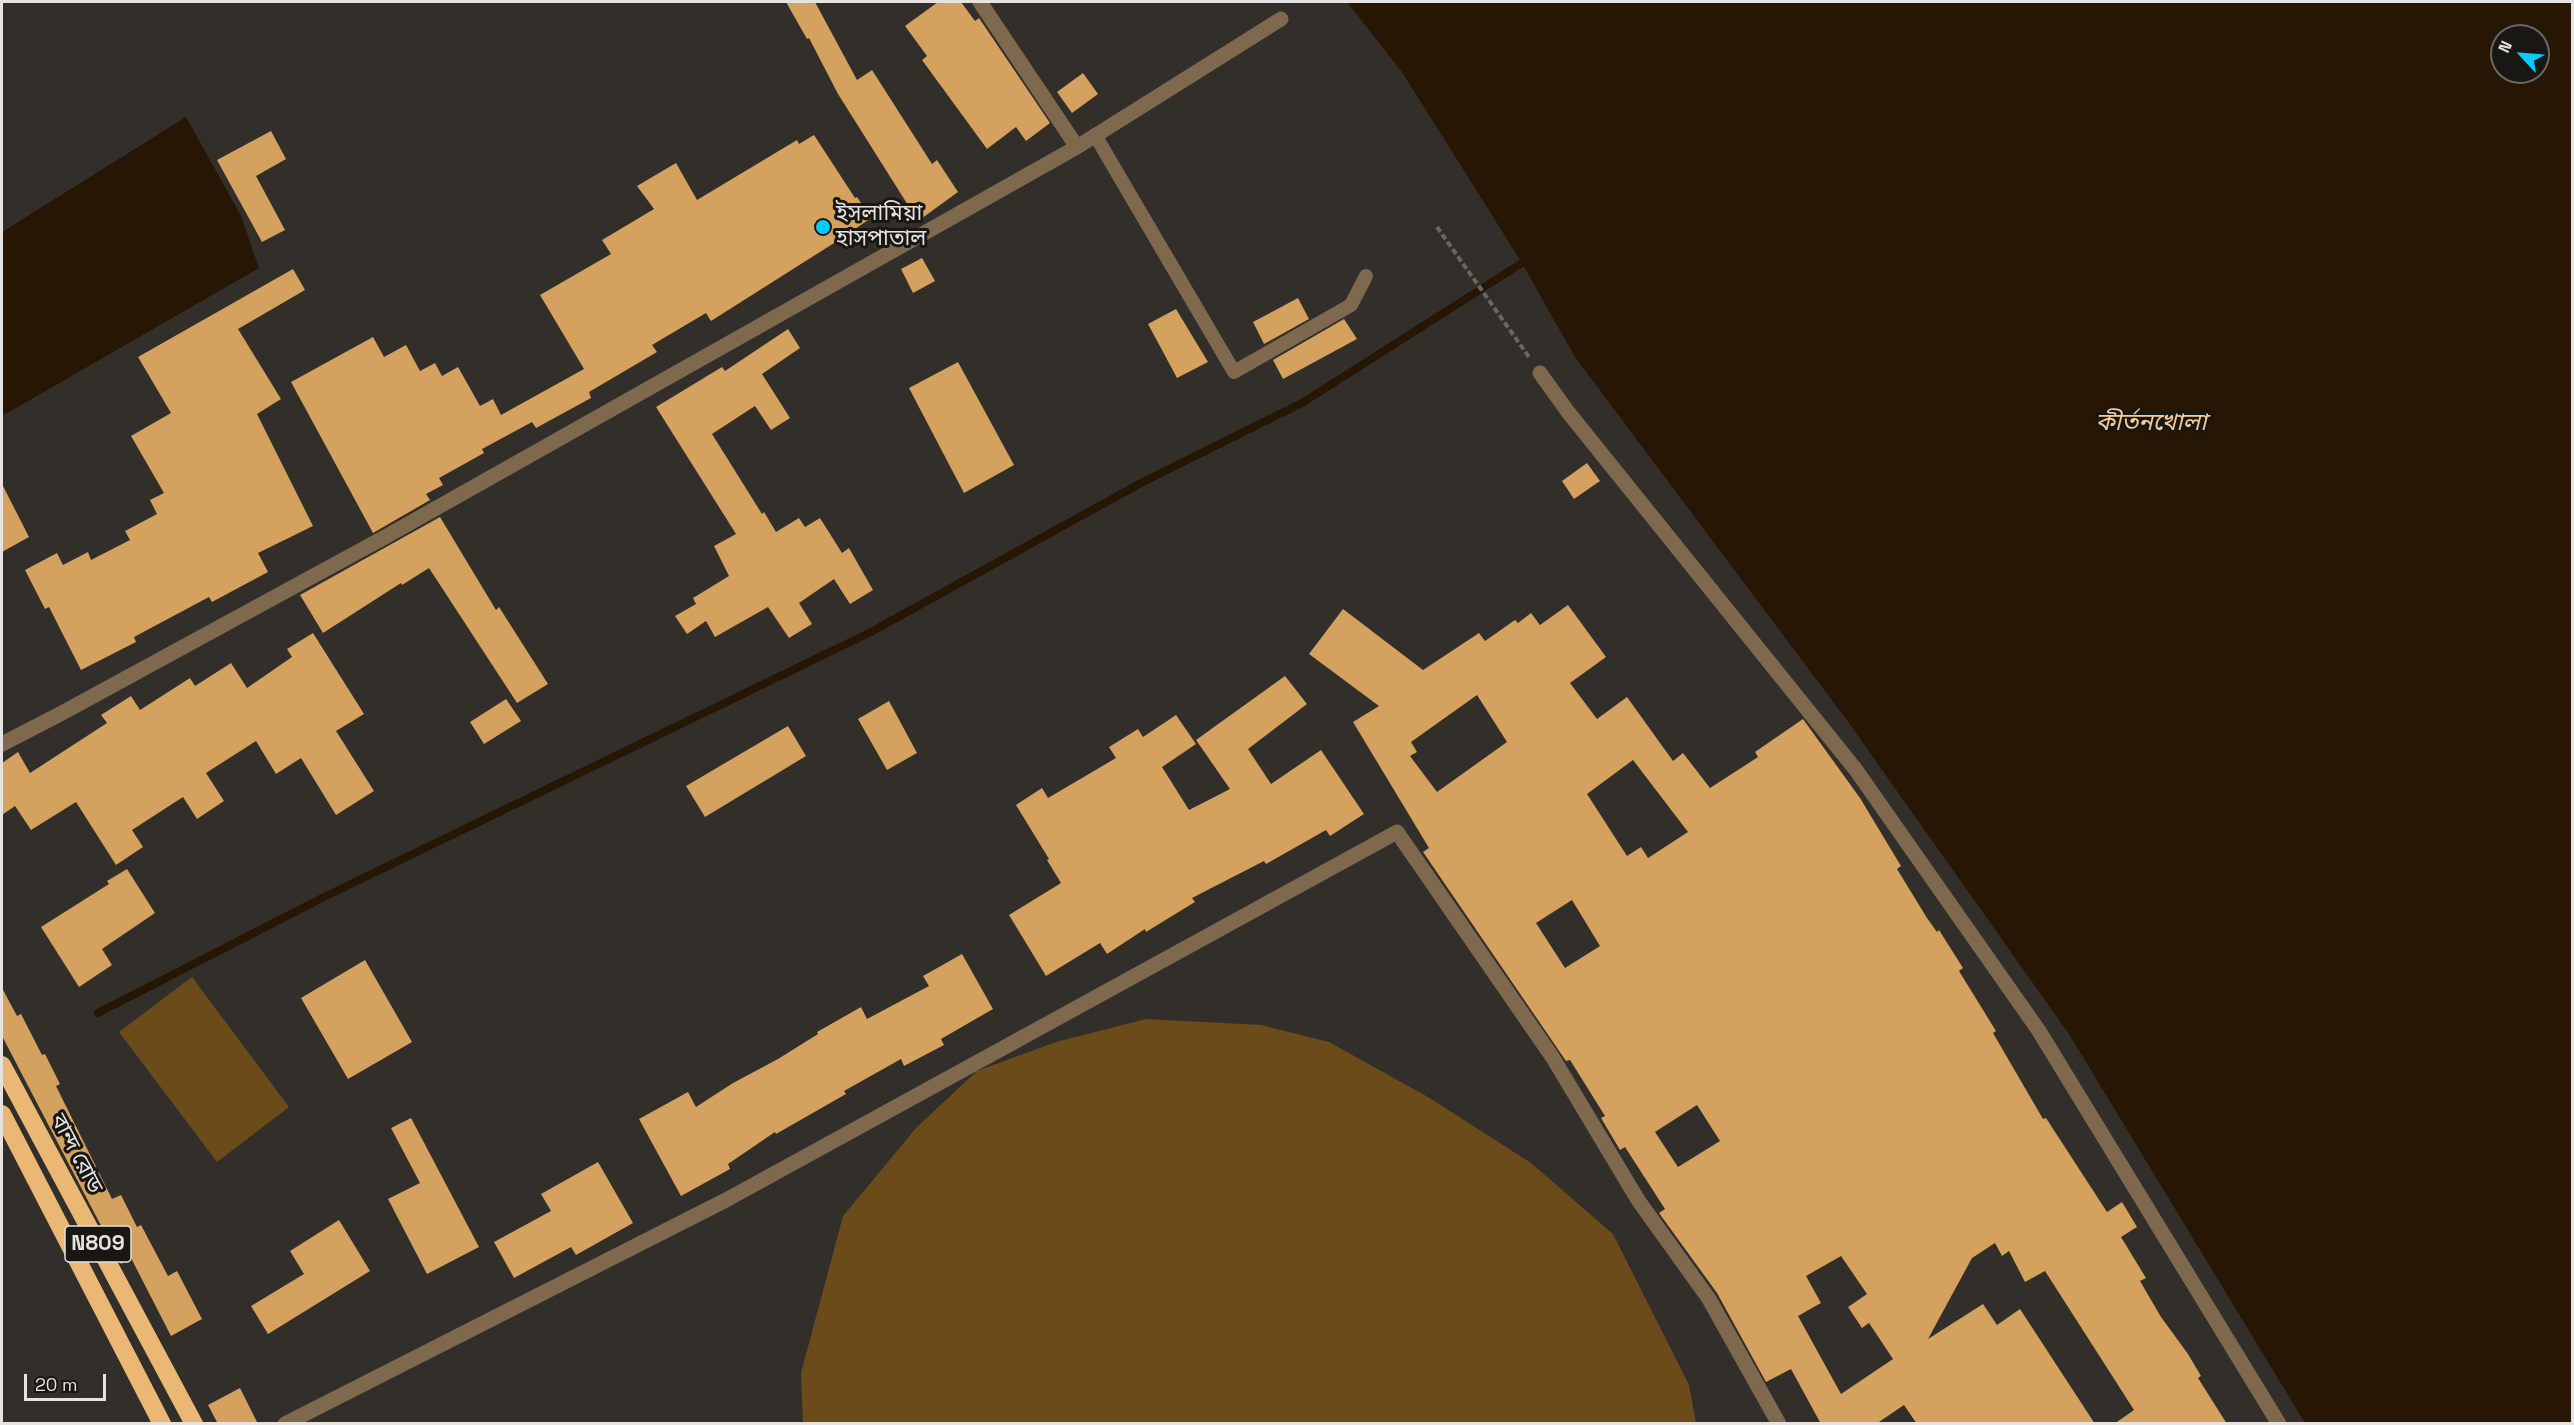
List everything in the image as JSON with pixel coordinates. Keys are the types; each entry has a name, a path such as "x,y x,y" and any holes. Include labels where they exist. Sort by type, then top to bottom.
{"highway":[{"name":"বান্দ রোড","path":"2,1065 194,1424"},
{"name":"N809","path":"2,1114 162,1424"}],"street":[{"path":"980,2 1077,147"},
{"path":"2,744 62,714 385,537 1077,147 1281,19"},
{"path":"1540,373 1568,412 1870,790 2039,1031 2279,1424"},
{"path":"285,1424 726,1200 1397,832 1553,1059 1638,1200 1709,1299 1779,1424"}],"lane":[{"path":"1095,135 1234,372 1351,305 1366,276"}],"path":[{"path":"1437,227 1540,373"}],"shaded area":[{"path":"192,977 289,1107 217,1162 119,1032"},
{"path":"1146,1019 1261,1025 1329,1042 1428,1097 1531,1163 1613,1234 1689,1385 1696,1423 803,1423 801,1373 843,1216 916,1128 977,1071 1056,1042"}],"water":[{"name":"কীর্তনখোলা","path":"1347,2 2572,2 2572,1423 2305,1423 2069,1034 1846,719 1575,357 1522,263 1402,72"},
{"path":"186,117 241,216 259,268 2,416 2,232"}],"building":[{"path":"786,2 815,2 857,80 872,70 932,164 937,160 958,192 918,221 838,94 809,38 807,39"},
{"path":"938,2 961,2 975,21 979,18 1050,123 1026,141 1016,127 987,149 922,60 927,56 905,26"},
{"path":"1083,73 1098,94 1072,113 1057,92"},
{"path":"271,131 286,159 256,176 285,230 262,242 217,160"},
{"path":"814,135 855,198 857,197 871,218 711,321 706,313 652,345 657,352 589,392 591,398 536,428 532,422 482,449 484,453 439,478 443,485 426,494 430,500 373,533 291,382 373,337 384,357 406,345 420,371 435,363 442,376 458,367 480,406 493,399 501,415 584,369 540,295 611,254 602,240 654,209 637,186 676,163 697,200 797,140 799,144"},
{"path":"922,258 935,281 913,293 901,269"},
{"path":"293,269 305,290 238,329 281,399 257,414 313,526 258,553 268,572 212,602 209,597 134,637 136,642 81,670 49,607 45,609 25,570 57,553 63,565 88,552 91,560 130,540 125,531 157,514 150,500 164,493 131,436 171,413 138,357"},
{"path":"1298,298 1309,319 1264,344 1253,322"},
{"path":"1176,309 1208,362 1177,378 1148,324"},
{"path":"1344,319 1357,339 1283,379 1273,360"},
{"path":"788,329 800,348 762,374 790,418 771,430 755,406 712,434 762,514 764,512 776,532 799,518 805,527 820,518 842,553 849,548 873,590 850,604 834,579 799,603 812,624 789,638 768,607 715,637 706,621 687,634 675,616 696,604 693,598 729,576 714,546 736,534 656,407 722,367 725,371"},
{"path":"958,362 1014,465 964,493 909,388"},
{"path":"1587,463 1600,481 1574,499 1562,481"},
{"path":"2,484 29,537 2,552"},
{"path":"440,517 496,610 499,607 548,684 517,703 429,568 402,585 401,583 323,633 300,595"},
{"path":"1568,605 1606,657 1570,683 1597,719 1627,697 1673,761 1683,753 1710,788 1758,757 1755,752 1803,719 1860,798 1901,866 1897,869 1927,918 1937,932 1939,930 1963,968 1959,971 1996,1031 1993,1033 2043,1119 2046,1118 2107,1212 2122,1202 2137,1227 2121,1237 2146,1278 2140,1281 2161,1317 2188,1354 2201,1376 2198,1378 2227,1424 2114,1424 2134,1410 2045,1271 2025,1282 2009,1251 2002,1256 1995,1243 1972,1258 1928,1339 1983,1304 1997,1325 2020,1309 2095,1424 1917,1424 1904,1405 1876,1424 1821,1424 1791,1369 1766,1382 1717,1293 1659,1213 1665,1209 1625,1147 1620,1150 1601,1118 1605,1116 1570,1060 1566,1061 1423,852 1429,848 1353,722 1379,706 1309,654 1343,609 1423,670 1479,633 1485,641 1515,620 1518,623 1531,613 1540,625","holes":["1477,695 1507,742 1437,792 1410,756 1417,752 1411,742","1633,760 1688,832 1648,858 1641,847 1627,856 1587,794","1572,900 1600,946 1565,968 1536,923","1697,1105 1720,1141 1678,1167 1655,1132","1841,1256 1867,1294 1848,1307 1862,1328 1869,1323 1893,1359 1841,1394 1798,1316 1821,1303 1806,1276"]},
{"path":"313,633 364,714 336,731 374,791 336,815 301,758 276,774 256,741 206,773 224,801 197,819 183,797 132,830 143,847 116,865 76,802 31,830 15,806 2,815 2,763 18,752 30,773 107,723 101,715 131,696 140,710 190,678 195,686 231,663 247,688 292,657 287,649"},
{"path":"1285,676 1307,704 1248,749 1271,784 1321,750 1364,814 1330,836 1326,830 1266,864 1264,861 1192,898 1195,902 1146,932 1145,929 1107,954 1100,943 1046,976 1009,915 1061,883 1016,805 1042,788 1048,798 1116,758 1109,747 1138,729 1143,737 1176,715 1196,744 1162,767 1189,810 1230,789 1196,740"},
{"path":"506,699 521,721 484,744 470,722"},
{"path":"889,701 917,753 887,770 858,719"},
{"path":"788,726 806,756 705,817 686,786"},
{"path":"127,869 155,913 102,949 112,965 79,987 41,927 109,884 107,881"},
{"path":"962,954 993,1009 941,1039 944,1045 904,1066 901,1059 844,1091 846,1094 776,1134 775,1132 728,1164 730,1169 681,1196 639,1119 688,1092 696,1107 861,1007 867,1019 929,986 923,976"},
{"path":"365,960 412,1042 348,1079 301,998"},
{"path":"2,988 17,1016 21,1014 42,1055 45,1054 60,1084 56,1086 112,1199 121,1195 137,1227 141,1225 168,1276 177,1271 202,1319 171,1336 131,1258 121,1264 2,1036"},
{"path":"411,1118 479,1247 427,1274 388,1199 420,1183 391,1128"},
{"path":"598,1162 633,1223 576,1255 571,1247 514,1278 494,1242 551,1211 541,1194"},
{"path":"339,1220 370,1271 268,1334 251,1306 304,1274 290,1251"},
{"path":"240,1388 258,1424 218,1424 208,1405"}],"waterway":[{"path":"98,1013 324,897 869,633 1141,483 1302,403 1529,257"}],"place":[{"name":"ইসলামিয়া হাসপাতাল","path":"823,227"}]}
